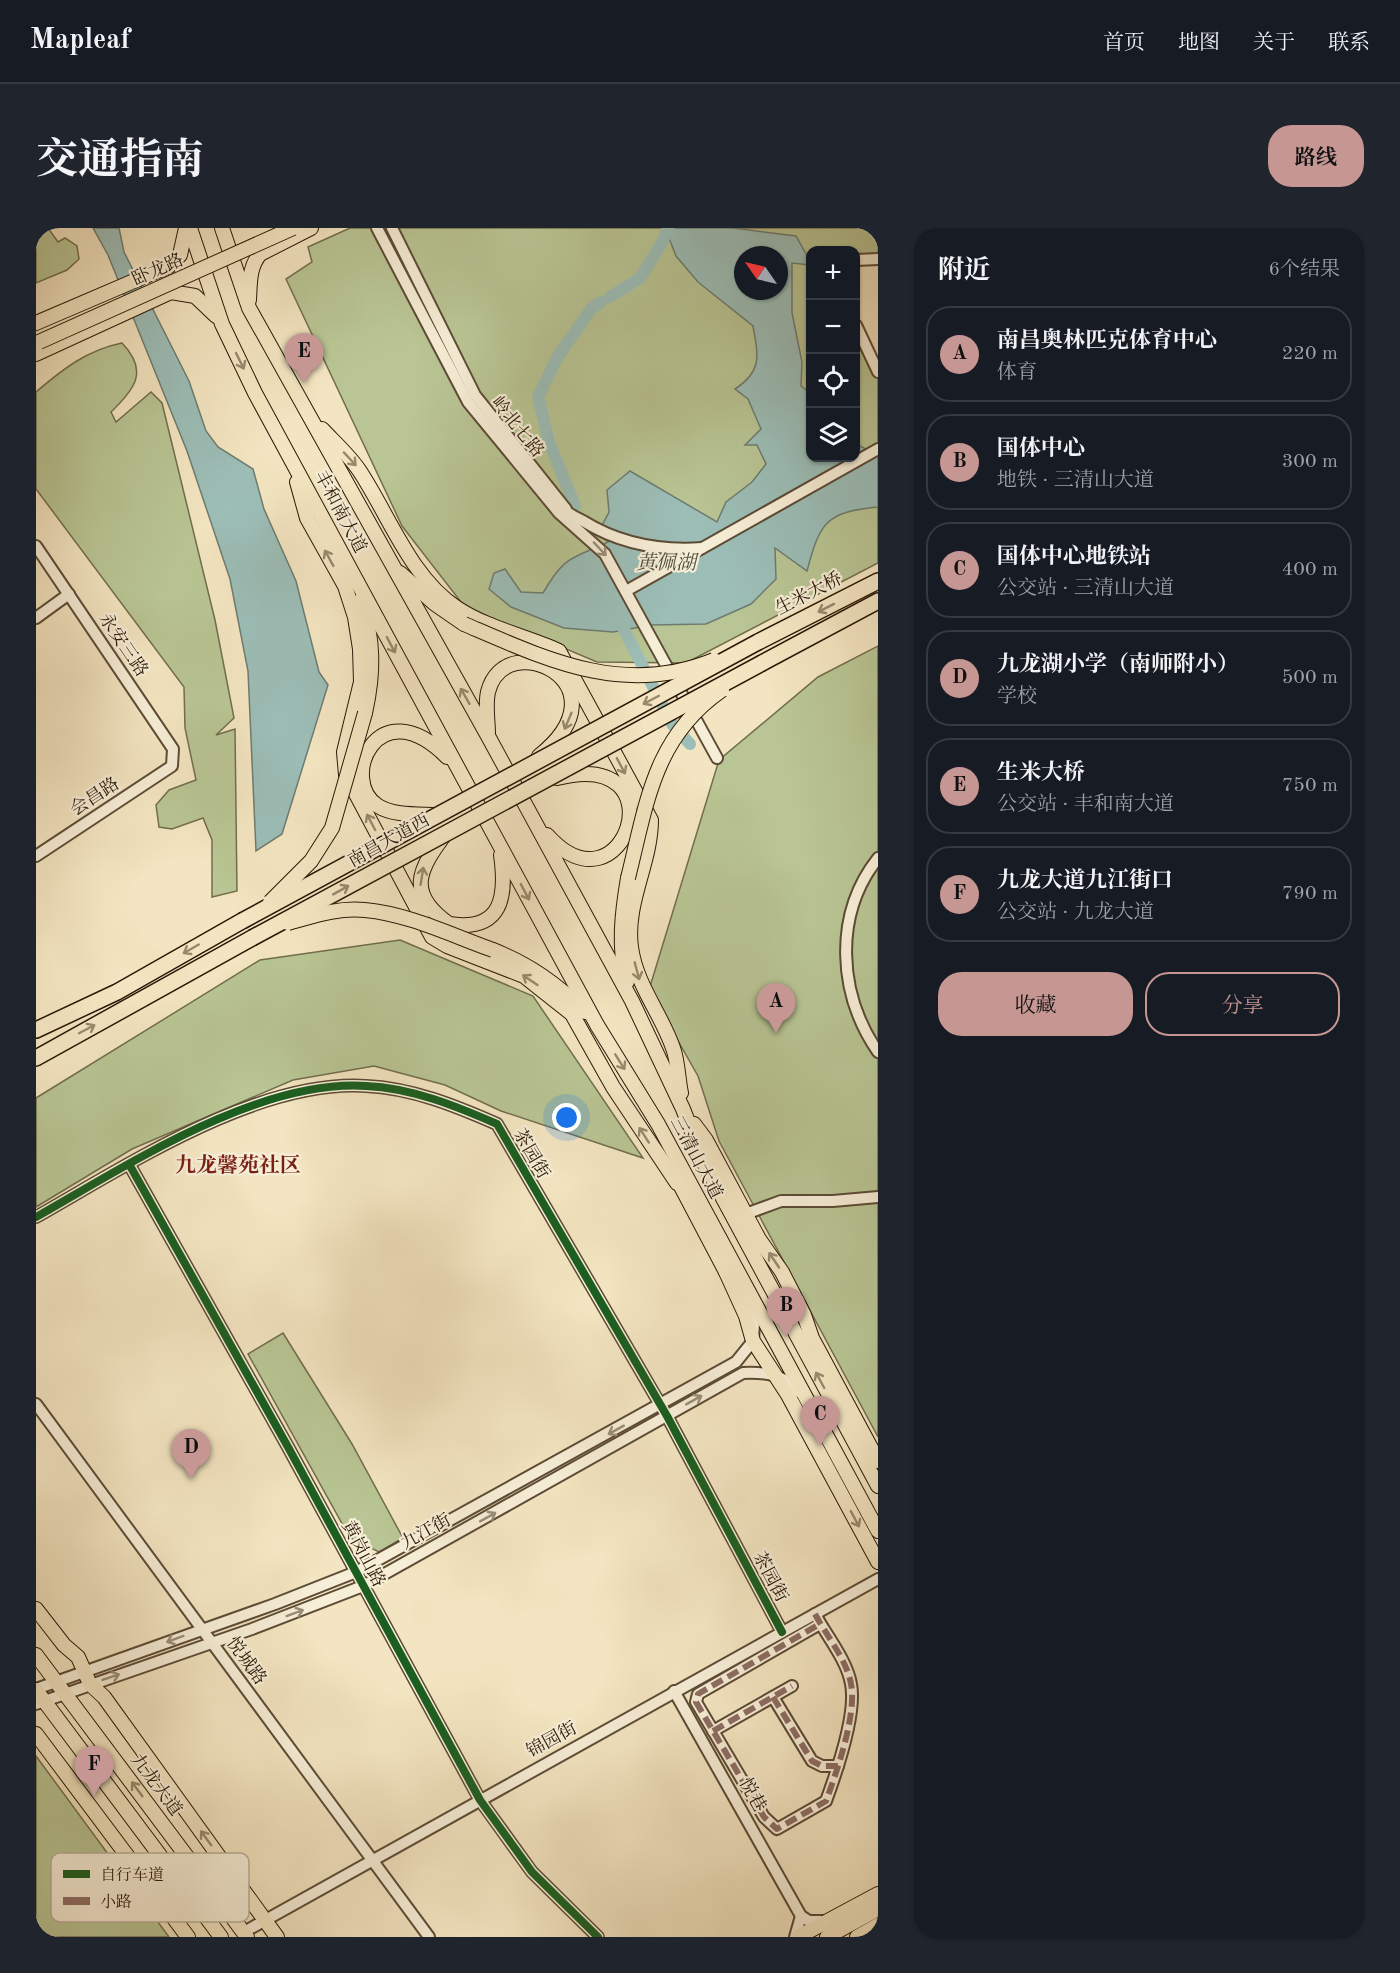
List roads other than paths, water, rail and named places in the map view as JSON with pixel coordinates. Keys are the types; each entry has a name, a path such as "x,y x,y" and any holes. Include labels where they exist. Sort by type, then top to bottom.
{"highway":[{"name":"生米大桥","path":"758,642 878,581"},
{"path":"762,663 878,601"},
{"name":"南昌大道西","path":"36,1030 117,992 436,815 758,642"},
{"name":"南昌大道西","path":"36,1058 447,831 762,663"}],"main road":[{"name":"卧龙路","path":"36,324 169,266 180,255 188,228"},
{"name":"丰和南大道","path":"188,228 222,324 342,554 477,804"},
{"name":"丰和南大道","path":"222,228 249,308 514,784"},
{"name":"卧龙路","path":"37,342 276,228"},
{"name":"卧龙路","path":"37,342 293,228"},
{"path":"249,308 250,279 254,261 269,249 311,228"},
{"name":"卧龙路","path":"37,342 171,292 195,296 208,306 222,324"},
{"path":"310,417 358,468 411,557 434,590 456,608 482,621 559,651 651,820 651,831 630,916 631,946 640,983 674,1049 683,1109"},
{"path":"290,456 307,518 345,586 355,616 360,649 361,682 343,763 356,795 432,937 447,946 524,976 572,1014 613,1087 677,1183 726,1272 746,1316 753,1341 776,1376 878,1562"},
{"path":"249,918 294,881 323,845 339,810 365,713 371,686 372,644 362,603 342,554"},
{"path":"390,564 435,604 464,624 596,673 624,677 676,673 758,642"},
{"path":"488,736 489,691 502,672 513,665 530,662 552,670 561,677 572,699 571,716 564,730 550,747 525,768"},
{"path":"632,1002 621,952 622,912 628,878 654,779 671,739 698,709 762,663"},
{"path":"436,815 393,812 370,800 361,774 367,751 383,735 404,730 425,737 457,767"},
{"path":"535,823 555,844 577,856 595,857 608,854 626,837 631,811 623,790 613,782 590,773 572,774 539,782"},
{"name":"三清山大道","path":"514,784 632,1002 683,1109 704,1163 740,1216 872,1452 878,1486"},
{"name":"三清山大道","path":"477,804 597,1025 658,1124 878,1532"},
{"path":"447,831 422,869 420,883 427,905 449,924 461,926 488,919 498,909 504,895 500,847"},
{"path":"258,934 312,916 365,910 416,922 527,964 555,984 597,1025"},
{"path":"658,1124 677,1183"},
{"path":"726,1272 754,1301"},
{"path":"36,1609 64,1645 78,1657 87,1678 104,1697 217,1853"},
{"name":"九龙大道","path":"36,1654 184,1853"},
{"path":"38,1696 157,1853"},
{"path":"36,1734 125,1853"},
{"path":"797,1937 878,1894"},
{"path":"249,1898 277,1937"},
{"path":"827,1937 878,1909"},
{"path":"177,1922 188,1937"},
{"path":"210,1922 221,1937"},
{"path":"857,1937 878,1925"}],"street":[{"path":"372,228 463,405 544,503 564,513"},
{"path":"377,228 468,402 564,513 605,554 717,758"},
{"name":"岭北七路","path":"384,228 472,398 564,513 615,537 649,548 675,550 702,548"},
{"path":"392,228 475,396 564,513"},
{"path":"860,260 878,260"},
{"path":"860,335 878,372"},
{"name":"岭北七路","path":"626,591 878,449"},
{"name":"永安三路","path":"36,546 173,749 172,766"},
{"path":"36,618 69,594"},
{"name":"会昌路","path":"36,855 172,766"},
{"path":"878,858 868,871 851,909 845,950 849,992 863,1031 878,1052"},
{"name":"茶园街","path":"36,1217 129,1164 238,1110 285,1095 325,1087 367,1086 413,1094 455,1105 496,1124 667,1416 782,1632"},
{"name":"黄岗山路","path":"129,1164 480,1800 532,1872 598,1937"},
{"path":"740,1216 781,1201 833,1201 878,1197"},
{"path":"753,1341 754,1301"},
{"name":"九江街","path":"38,1696 65,1694 87,1678 202,1629 275,1605 356,1572 661,1406 736,1362 753,1341"},
{"name":"九江街","path":"38,1696 56,1682 87,1678 211,1642 363,1586 743,1373 761,1372 792,1383 807,1401"},
{"name":"悦城路","path":"36,1404 429,1937"},
{"path":"831,1444 837,1485"},
{"name":"锦园街","path":"245,1934 265,1920 878,1578"},
{"path":"814,1614 820,1624 848,1673 851,1702 838,1766 826,1801 777,1829 764,1817 696,1702 698,1694 820,1624"},
{"path":"713,1731 792,1686"},
{"name":"悦巷","path":"674,1691 801,1916"},
{"path":"774,1697 812,1761 822,1766 838,1766"},
{"path":"797,1937 801,1916 809,1921 829,1920"}],"water":[{"path":"93,228 119,228 124,252 189,381 206,431 218,447 253,469 264,509 296,581 319,672 328,685 282,834 256,851 248,671 230,579 187,451 108,255"},
{"name":"黄佩湖","path":"665,228 733,228 796,236 806,254 806,265 792,263 792,313 802,362 801,386 806,390 806,462 860,462 860,446 878,455 878,507 847,512 828,522 816,541 807,571 775,548 776,579 751,604 706,624 651,625 613,632 564,628 511,607 489,589 494,573 505,569 521,592 543,593 563,565 608,542 598,533 609,512 607,490 630,471 717,522 726,502 752,482 766,464 757,445 745,445 761,429 748,399 735,389 750,376 756,362 753,326 698,282 676,256"}],"waterway":[{"path":"610,297 640,278 662,243 668,228"},
{"path":"575,506 549,442 538,397 558,356 592,308 601,302"},
{"path":"617,616 672,724 690,744"}],"place":[{"name":"生米大桥","path":"304,383"},
{"name":"南昌奥林匹克体育中心","path":"776,1033"},
{"name":"国体中心","path":"786,1337"},
{"name":"国体中心地铁站","path":"820,1446"},
{"name":"九龙湖小学（南师附小）","path":"191,1479"},
{"name":"九龙大道九江街口","path":"94,1796"}],"district":[{"name":"九龙馨苑社区","path":"238,1166"}]}
